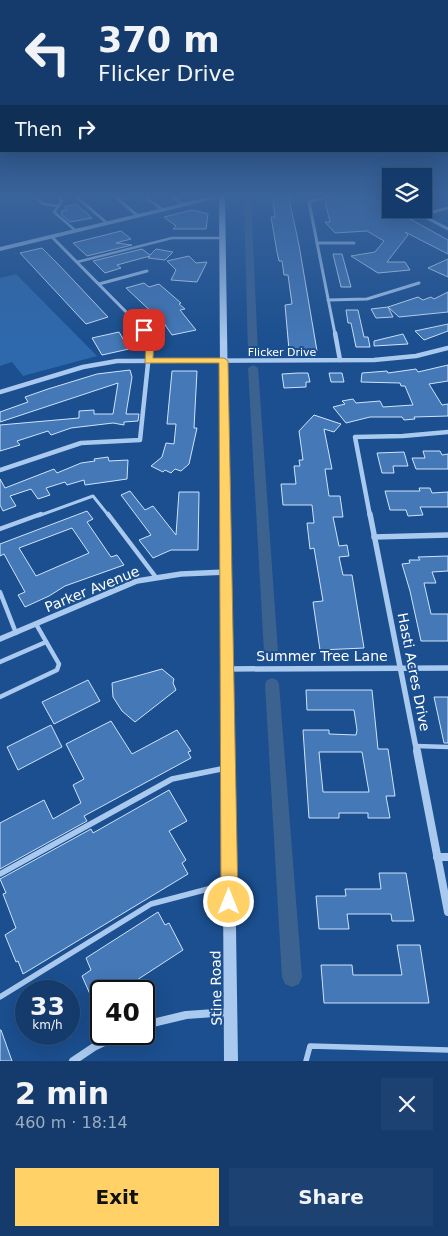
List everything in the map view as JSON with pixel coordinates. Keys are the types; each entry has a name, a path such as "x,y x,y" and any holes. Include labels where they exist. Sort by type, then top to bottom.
{"street":[{"path":"0,249 22,244"},
{"path":"0,470 81,443 140,440 150,344 144,330 59,244"},
{"name":"Stine Road","path":"222,244 231,1061"},
{"path":"317,244 340,360"},
{"path":"99,284 147,272"},
{"path":"328,300 367,299 419,283"},
{"name":"Flicker Drive","path":"0,392 83,367 117,361 396,358 448,348"},
{"name":"Hasti Acres Drive","path":"448,432 403,436 355,437 448,912"},
{"path":"374,537 448,534"},
{"name":"Parker Avenue","path":"0,640 155,576 175,573 226,572"},
{"name":"Summer Tree Lane","path":"227,669 448,668"},
{"path":"437,857 448,857"},
{"path":"155,1022 171,1017 207,1012 230,1012"},
{"path":"72,1061 98,1045"}],"lane":[{"path":"77,262 150,244"},
{"path":"0,529 93,496 155,576"},
{"path":"0,592 16,633"},
{"path":"0,697 57,670 59,664 36,624"},
{"path":"0,662 46,642"},
{"path":"416,746 448,747"},
{"path":"0,874 172,779 228,768"},
{"path":"0,997 151,904 229,883"},
{"path":"306,1061 310,1046 448,1050"}],"shaded area":[{"path":"16,274 97,356 23,376 12,362 0,366 0,278"}],"building":[{"path":"74,244 132,245 87,256"},
{"path":"276,244 299,244 317,351 289,350 285,305 292,304 288,275 284,275 282,261 279,261"},
{"path":"382,244 401,244 387,262 405,262 410,270 378,273 351,256 375,252"},
{"path":"428,244 448,244 448,254"},
{"path":"42,248 108,317 86,324 20,253"},
{"path":"142,249 150,255 156,249 173,252 165,260 148,258 150,256 117,265 121,268 105,273 93,261"},
{"path":"333,254 342,254 351,287 341,287"},
{"path":"189,256 196,263 207,262 197,282 171,280 176,270 167,261"},
{"path":"448,259 448,277 428,268"},
{"path":"144,283 149,287 159,284 181,303 179,304 185,309 180,310 196,330 172,335 159,316 157,317 126,288"},
{"path":"448,292 448,312 399,317 388,307 418,297 423,300 431,297 434,299"},
{"path":"388,307 393,317 376,318 371,309"},
{"path":"346,310 358,310 364,337 368,337 370,347 356,347"},
{"path":"448,324 448,331 424,340 415,331"},
{"path":"119,332 129,349 102,355 92,338"},
{"path":"403,334 408,344 374,346 374,341"},
{"path":"448,365 448,381 429,384 442,405 448,404 448,416 414,417 415,419 404,420 402,417 370,417 346,423 333,407 345,404 342,401 353,399 356,403 380,401 383,407 413,405 405,386 401,386 400,383 361,382 362,373 387,371 388,373 416,369 418,372"},
{"path":"130,370 132,377 126,414 139,414 138,421 124,422 124,425 113,423 71,428 51,435 48,431 17,441 20,445 0,451 0,425 79,418 79,411 94,410 94,414 113,414 118,383 0,422 0,412 28,402 25,397 48,389 97,374"},
{"path":"172,371 197,371 194,428 197,428 189,464 181,471 175,469 171,473 165,470 163,472 151,466 162,457 166,443 174,444 176,424 167,424"},
{"path":"308,373 310,382 306,382 306,387 284,388 282,374"},
{"path":"329,373 342,373 344,382 331,382"},
{"path":"314,415 341,424 334,432 324,429 332,469 325,469 329,496 340,496 343,517 333,517 339,546 347,545 349,556 339,557 343,575 352,575 364,648 320,650 313,602 323,601 314,548 310,549 307,523 314,523 312,505 283,505 281,484 296,484 294,466 300,466 299,460 303,460 299,431"},
{"path":"423,451 440,451 442,455 448,454 448,469 416,469 412,458 425,458"},
{"path":"404,452 408,466 393,466 394,473 382,473 377,453"},
{"path":"108,457 109,461 128,460 127,479 85,485 84,480 67,485 65,482 46,488 50,495 38,499 31,489 10,496 16,506 3,511 0,505 0,479 5,488 54,469 57,473 81,463"},
{"path":"419,488 430,488 432,493 448,492 448,507 420,507 423,515 408,516 406,510 390,510 385,491 420,491"},
{"path":"130,491 145,510 153,506 176,535 179,492 199,492 198,550 171,550 153,558 139,540 151,535 121,495"},
{"path":"87,511 93,519 87,522 111,557 117,555 124,565 65,586 25,607 18,595 25,592 4,554 0,556 0,544","holes":["72,528 89,553 36,576 19,548"]},
{"path":"448,556 448,571 432,572 436,583 424,583 431,614 448,614 448,641 421,641 402,564 410,563 409,560 420,560 418,557"},
{"path":"162,669 174,679 173,683 176,690 135,722 122,711 113,697 112,683"},
{"path":"88,680 100,701 54,724 42,702"},
{"path":"306,690 372,690 378,749 388,749 395,796 386,796 390,818 368,818 368,813 339,813 339,818 309,818 303,730 329,730 329,734 356,735 357,730 354,710 307,710","holes":["319,752 362,752 369,792 323,792"]},
{"path":"434,697 448,697 448,743 444,743"},
{"path":"111,721 132,754 177,730 191,751 188,752 191,758 84,816 87,821 0,869 0,823 44,800 53,819 81,803 73,785 84,779 66,744"},
{"path":"51,725 62,747 18,770 7,747"},
{"path":"169,790 187,821 169,831 186,860 182,863 188,874 23,974 5,935 16,928 3,894 6,893 0,879 91,829 93,833"},
{"path":"379,873 406,873 414,921 392,921 391,914 347,914 349,929 319,929 316,896 346,896 345,889 381,889"},
{"path":"158,912 165,925 169,923 183,950 137,980 90,980 90,994 82,976 91,970 86,958"},
{"path":"397,945 420,945 429,1003 324,1003 321,965 352,965 353,975 402,975"},
{"path":"1,1030 12,1061 0,1061"}],"waterway":[{"path":"249,244 253,353"},
{"path":"253,368 271,652"},
{"path":"272,684 292,977"}],"route":[{"path":"144,330 150,344 149,361 224,361 229,902"}]}
